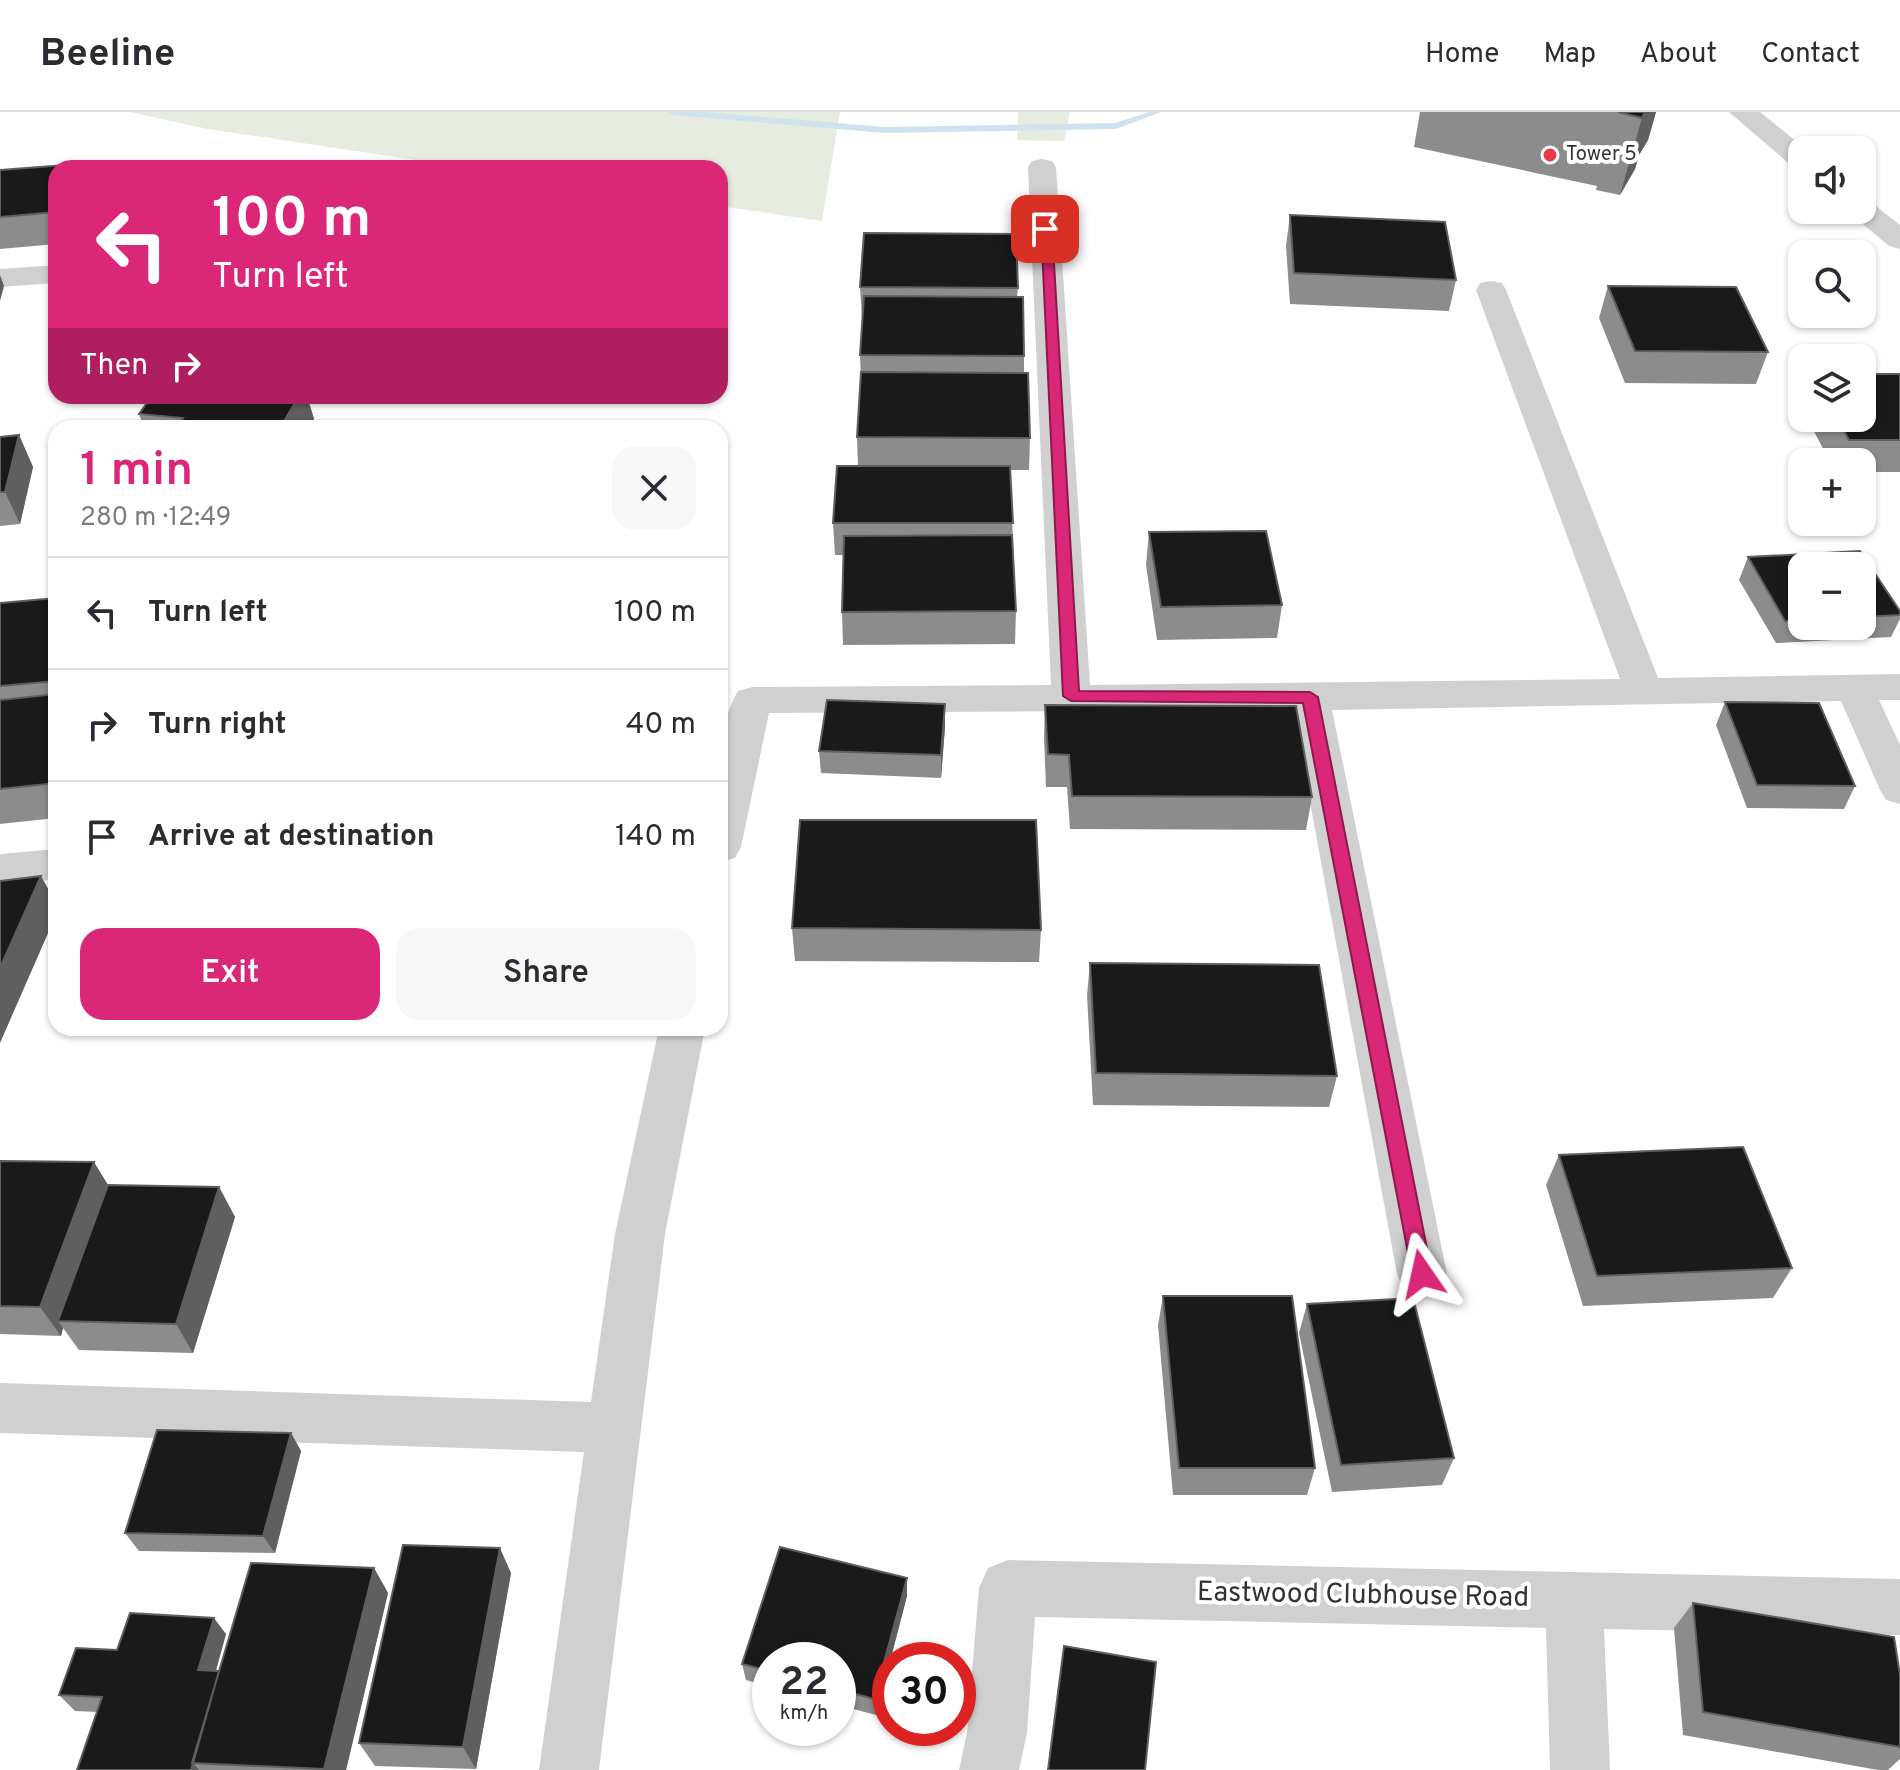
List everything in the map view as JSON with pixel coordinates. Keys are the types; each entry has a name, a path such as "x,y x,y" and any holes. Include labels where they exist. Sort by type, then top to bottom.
{"street":[{"path":"1743,112 1788,149"},
{"path":"1042,167 1071,696"},
{"path":"1876,220 1900,240"},
{"path":"0,278 48,275"},
{"path":"1491,290 1644,691"},
{"path":"1854,687 1900,790"},
{"path":"728,791 752,700 1310,697 1900,687"},
{"path":"1310,697 1422,1274"},
{"path":"0,870 48,865"},
{"path":"569,1770 640,1234 680,1036"},
{"path":"0,1408 612,1428"},
{"name":"Eastwood Clubhouse Road","path":"989,1770 997,1733 1008,1588 1900,1607"},
{"path":"1574,1600 1580,1770"}],"shaded area":[{"path":"129,112 840,112 822,221 728,207 728,160 415,160 208,129"},
{"path":"1018,112 1070,112 1064,141 1017,140"}],"building":[{"path":"1618,112 1645,112 1642,118"},
{"path":"48,166 48,213 0,217 0,170"},
{"path":"1290,215 1445,222 1456,280 1294,273"},
{"path":"864,233 1016,234 1018,288 860,287"},
{"path":"1608,286 1736,287 1768,352 1635,351"},
{"path":"864,296 1023,297 1024,356 860,355"},
{"path":"861,372 1028,373 1030,438 857,437"},
{"path":"1876,374 1900,374 1900,440 1849,440 1845,432 1876,432"},
{"path":"146,404 294,404 285,420 182,420 183,418 139,414"},
{"path":"19,435 5,492 0,492 0,437"},
{"path":"837,466 1010,466 1013,523 833,523"},
{"path":"1266,531 1282,605 1161,607 1149,532"},
{"path":"1012,535 1016,611 842,612 844,536"},
{"path":"1788,555 1788,621 1785,621 1748,557"},
{"path":"1876,575 1900,611 1900,615 1876,616"},
{"path":"48,599 48,682 0,686 0,603"},
{"path":"48,695 48,784 0,789 0,700"},
{"path":"827,700 945,704 941,755 819,751"},
{"path":"1725,702 1819,703 1855,786 1757,785"},
{"path":"1045,705 1296,706 1312,797 1072,796 1069,755 1048,754"},
{"path":"800,820 1036,820 1041,930 792,928"},
{"path":"41,876 0,968 0,881"},
{"path":"1090,963 1319,965 1337,1076 1096,1073"},
{"path":"1743,1147 1792,1268 1597,1276 1559,1155"},
{"path":"0,1161 94,1162 40,1307 0,1306"},
{"path":"108,1185 219,1187 176,1324 58,1321"},
{"path":"1163,1296 1292,1296 1315,1468 1179,1468"},
{"path":"1413,1298 1454,1458 1341,1465 1307,1304"},
{"path":"157,1430 291,1433 263,1536 125,1533"},
{"path":"403,1545 500,1548 463,1747 359,1743"},
{"path":"780,1547 907,1578 890,1642 872,1642 872,1698 856,1694 856,1642 752,1642 752,1666 742,1664"},
{"path":"251,1563 374,1568 324,1769 192,1763"},
{"path":"1693,1603 1894,1637 1900,1675 1900,1747 1703,1712"},
{"path":"130,1613 214,1618 198,1670 219,1671 191,1770 77,1770 102,1697 59,1695 76,1648 117,1650"},
{"path":"1064,1646 1156,1662 1145,1770 1048,1770"}],"waterway":[{"path":"673,112 885,130 1116,126 1157,112"}],"place":[{"name":"Tower 5","path":"1550,155"}],"route":[{"path":"1045,229 1071,696 1310,697 1422,1274"}]}
